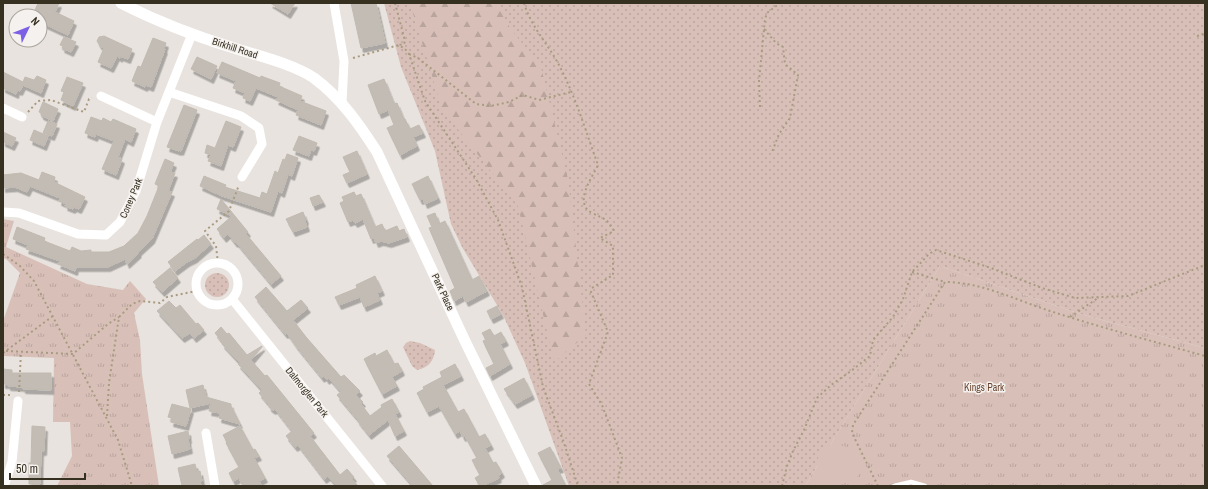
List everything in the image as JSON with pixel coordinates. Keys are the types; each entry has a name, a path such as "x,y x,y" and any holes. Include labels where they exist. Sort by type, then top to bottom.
{"street":[{"name":"Birkhill Road","path":"121,3 148,17 192,34 286,65 313,78 342,102"},
{"path":"334,3 344,60 342,102"},
{"name":"Coney Park","path":"3,212 19,213 78,234 106,235 120,222 136,191 157,122 192,34"},
{"path":"169,92 241,116 259,128 262,144 242,177"},
{"path":"101,96 157,122"},
{"name":"Park Place","path":"342,102 359,124 377,152 464,339 536,486"},
{"path":"3,108 22,117"},
{"path":"218,263 230,268 235,273 238,280 237,290 232,299 222,304 210,304 203,300 196,291 196,279 200,270 205,266 218,263"},
{"name":"Dalmorglen Park","path":"232,299 382,486"},
{"path":"4,486 12,462 18,401"},
{"path":"206,433 215,486"}],"lane":[{"path":"894,486 910,482 925,486"}],"path":[{"path":"344,60 404,44 405,41 395,3"},
{"path":"524,3 527,14 560,67 571,92 598,165 584,192 584,203 590,212 608,220 614,231 600,238 613,246 613,275 592,288 591,292 608,332 589,384 602,405 622,458 617,486"},
{"path":"760,107 759,81 767,13 780,3"},
{"path":"764,29 776,43 782,47 785,64 798,75 790,118 779,134 772,152"},
{"path":"1197,36 1205,34"},
{"path":"399,45 409,54 418,58 476,104 491,106 509,102 522,95 539,100 571,92"},
{"path":"409,54 425,101 476,179 498,220 522,287 543,387 578,486"},
{"path":"22,117 38,102 51,100 84,112 89,99 101,96"},
{"path":"218,263 216,246 205,231 229,211 242,177"},
{"path":"782,486 787,466 817,398 831,385 870,356 873,340 893,317 903,299 912,272 929,254 936,250 991,268 1042,288 1075,298 1128,296 1205,265"},
{"path":"3,254 20,266 34,281 118,440 132,486"},
{"path":"912,272 945,282 957,282 973,285 1070,317 1205,356"},
{"path":"878,486 852,433 853,425 945,282"},
{"path":"6,351 73,354 108,324 119,317 132,304 140,301 160,303 167,297 196,291"},
{"path":"1070,317 1098,298"},
{"path":"3,353 28,336 53,316"},
{"path":"106,417 109,383 119,317"},
{"path":"18,401 21,352"}],"green space":[{"path":"384,3 1205,3 1205,348 1080,314 940,266 805,486 569,486 525,363 503,315 462,247 451,224 435,151 401,67"},
{"path":"410,3 497,3 510,28 541,67 568,179 586,335 554,362 518,206 442,109"},
{"path":"3,219 14,221 6,247 87,284 123,290 130,281 146,299 134,313 140,340 142,374 159,486 57,486 72,456 70,422 53,422 54,358 3,356 3,321 20,273 6,259 3,258"},
{"name":"Kings Park","path":"940,266 1080,314 1205,348 1205,486 805,486"},
{"path":"212,273 222,273 229,280 229,290 222,297 212,297 205,290 205,280"},
{"path":"410,341 420,343 435,350 432,361 424,368 417,370 412,366 403,347"},
{"path":"837,444 856,450 867,463 858,476 849,482 841,482 837,486 811,486 811,480 818,474 818,458 823,449"}],"building":[{"path":"38,3 59,3 55,12 74,21 68,35 48,26 48,8 36,8"},
{"path":"270,3 295,3 288,14"},
{"path":"351,3 376,3 385,43 361,48"},
{"path":"104,36 132,49 128,59 117,56 111,68 98,62 104,48 100,46 97,41 99,37"},
{"path":"64,37 76,42 71,52 62,48 63,46 60,45"},
{"path":"153,38 166,43 151,87 146,85 145,87 132,81 138,66 141,67"},
{"path":"197,57 217,66 211,79 191,69"},
{"path":"222,62 260,78 261,76 280,83 279,86 302,96 300,101 326,111 321,125 296,115 298,110 276,100 278,97 256,88 250,101 243,98 245,93 233,88 236,81 217,73"},
{"path":"3,72 23,82 25,77 34,80 37,76 46,80 41,93 23,85 20,91 17,90 16,94 3,88"},
{"path":"67,77 83,83 73,106 61,100 64,92 61,91"},
{"path":"384,79 394,104 397,103 404,120 405,119 410,129 419,125 423,133 413,137 417,146 400,155 387,128 394,125 388,110 379,114 368,85"},
{"path":"43,102 58,109 53,121 41,115 39,112"},
{"path":"184,105 197,110 181,151 179,151 167,147"},
{"path":"91,117 102,121 103,118 111,122 113,119 136,129 131,142 125,139 118,157 122,159 116,175 102,169 114,141 96,134 95,137 85,133"},
{"path":"48,121 57,124 52,136 43,133"},
{"path":"226,121 241,127 233,147 228,145 221,166 208,161 211,155 205,153 207,145 215,148"},
{"path":"34,130 48,136 44,146 30,140"},
{"path":"3,132 16,138 12,146 3,142"},
{"path":"299,136 317,143 314,151 311,150 309,156 293,150"},
{"path":"357,151 367,174 347,183 343,175 350,172 343,157"},
{"path":"287,154 298,158 292,176 288,174 282,193 278,191 271,212 222,196 200,186 204,176 226,185 225,187 260,198 262,192 267,194 275,171 278,173 283,159 285,160"},
{"path":"165,159 174,163 170,172 175,173 168,191 172,192 152,239 127,264 125,259 108,267 76,267 75,271 58,264 60,261 26,249 28,245 13,239 17,227 45,238 44,241 70,251 72,247 81,251 91,250 91,252 109,252 124,246 138,233 147,216 159,186 155,184"},
{"path":"42,172 55,177 54,182 85,197 79,209 74,207 73,209 65,206 66,204 59,201 60,198 30,186 27,192 15,187 3,188 3,175 21,173 39,180"},
{"path":"428,176 438,198 425,204 423,199 420,200 412,184"},
{"path":"354,192 356,196 361,194 375,227 382,224 385,231 397,226 399,231 404,229 407,237 389,243 381,241 376,243 374,238 371,239 363,219 355,223 353,220 348,222 340,203 344,201 342,197"},
{"path":"319,195 323,202 313,206 310,198"},
{"path":"221,199 248,232 246,234 281,276 271,284 236,242 235,243 228,234 224,238 217,229 232,216 217,209"},
{"path":"303,212 307,227 293,232 286,219"},
{"path":"435,213 439,224 445,221 472,280 479,276 487,291 466,302 463,296 454,301 450,291 455,288 429,228 432,227 427,216"},
{"path":"204,235 211,244 195,258 175,271 168,262"},
{"path":"170,268 178,278 162,292 153,282"},
{"path":"375,276 382,291 377,293 380,300 364,307 360,297 339,305 335,297 357,288 356,285"},
{"path":"266,287 287,311 301,300 308,308 293,320 306,337 341,377 344,375 360,391 356,395 363,402 361,404 370,416 382,407 381,405 392,399 399,412 395,414 404,431 395,436 388,420 369,435 337,395 341,392 329,378 327,380 324,376 322,378 287,333 285,334 255,297"},
{"path":"169,301 176,308 180,305 196,324 198,323 204,330 194,338 190,333 182,338 157,311"},
{"path":"497,306 501,314 491,319 487,311"},
{"path":"221,327 227,334 229,333 247,355 262,346 251,360 265,376 267,375 314,433 310,436 340,475 347,469 354,477 352,479 358,486 337,486 328,476 324,479 298,445 295,447 286,436 292,431 275,409 273,410 269,407 259,393 262,390 238,364 240,363 222,344 223,343 215,333"},
{"path":"490,329 494,336 501,332 506,341 500,344 510,364 490,376 486,368 494,364 483,341 486,340 482,333"},
{"path":"387,350 394,364 398,363 402,371 392,377 397,386 382,394 364,359 375,353 376,356"},
{"path":"455,364 461,376 443,385 458,412 464,409 479,437 485,434 491,445 485,448 493,463 496,462 502,473 498,476 499,478 482,486 480,486 475,478 480,475 472,460 477,458 465,436 463,437 460,431 455,434 439,406 427,412 417,393 424,389 423,387 442,377 440,372"},
{"path":"3,369 12,370 12,373 51,373 51,390 23,389 23,387 8,386 8,384 3,384"},
{"path":"524,378 532,395 515,404 504,389"},
{"path":"203,385 206,397 231,404 240,424 219,418 220,413 209,411 211,403 190,408 186,390"},
{"path":"172,404 191,409 186,426 171,422 172,418 168,417"},
{"path":"32,426 45,427 44,451 41,451 40,484 29,484"},
{"path":"240,426 253,450 255,449 259,456 254,458 265,478 259,481 262,486 243,486 239,478 233,481 229,473 239,467 223,435"},
{"path":"188,431 190,449 172,454 168,436"},
{"path":"399,446 433,486 413,486 387,456"},
{"path":"550,447 561,468 557,469 566,486 543,486 552,480 538,453"},
{"path":"195,464 197,472 200,471 202,481 200,482 201,486 182,486 178,468"}]}
